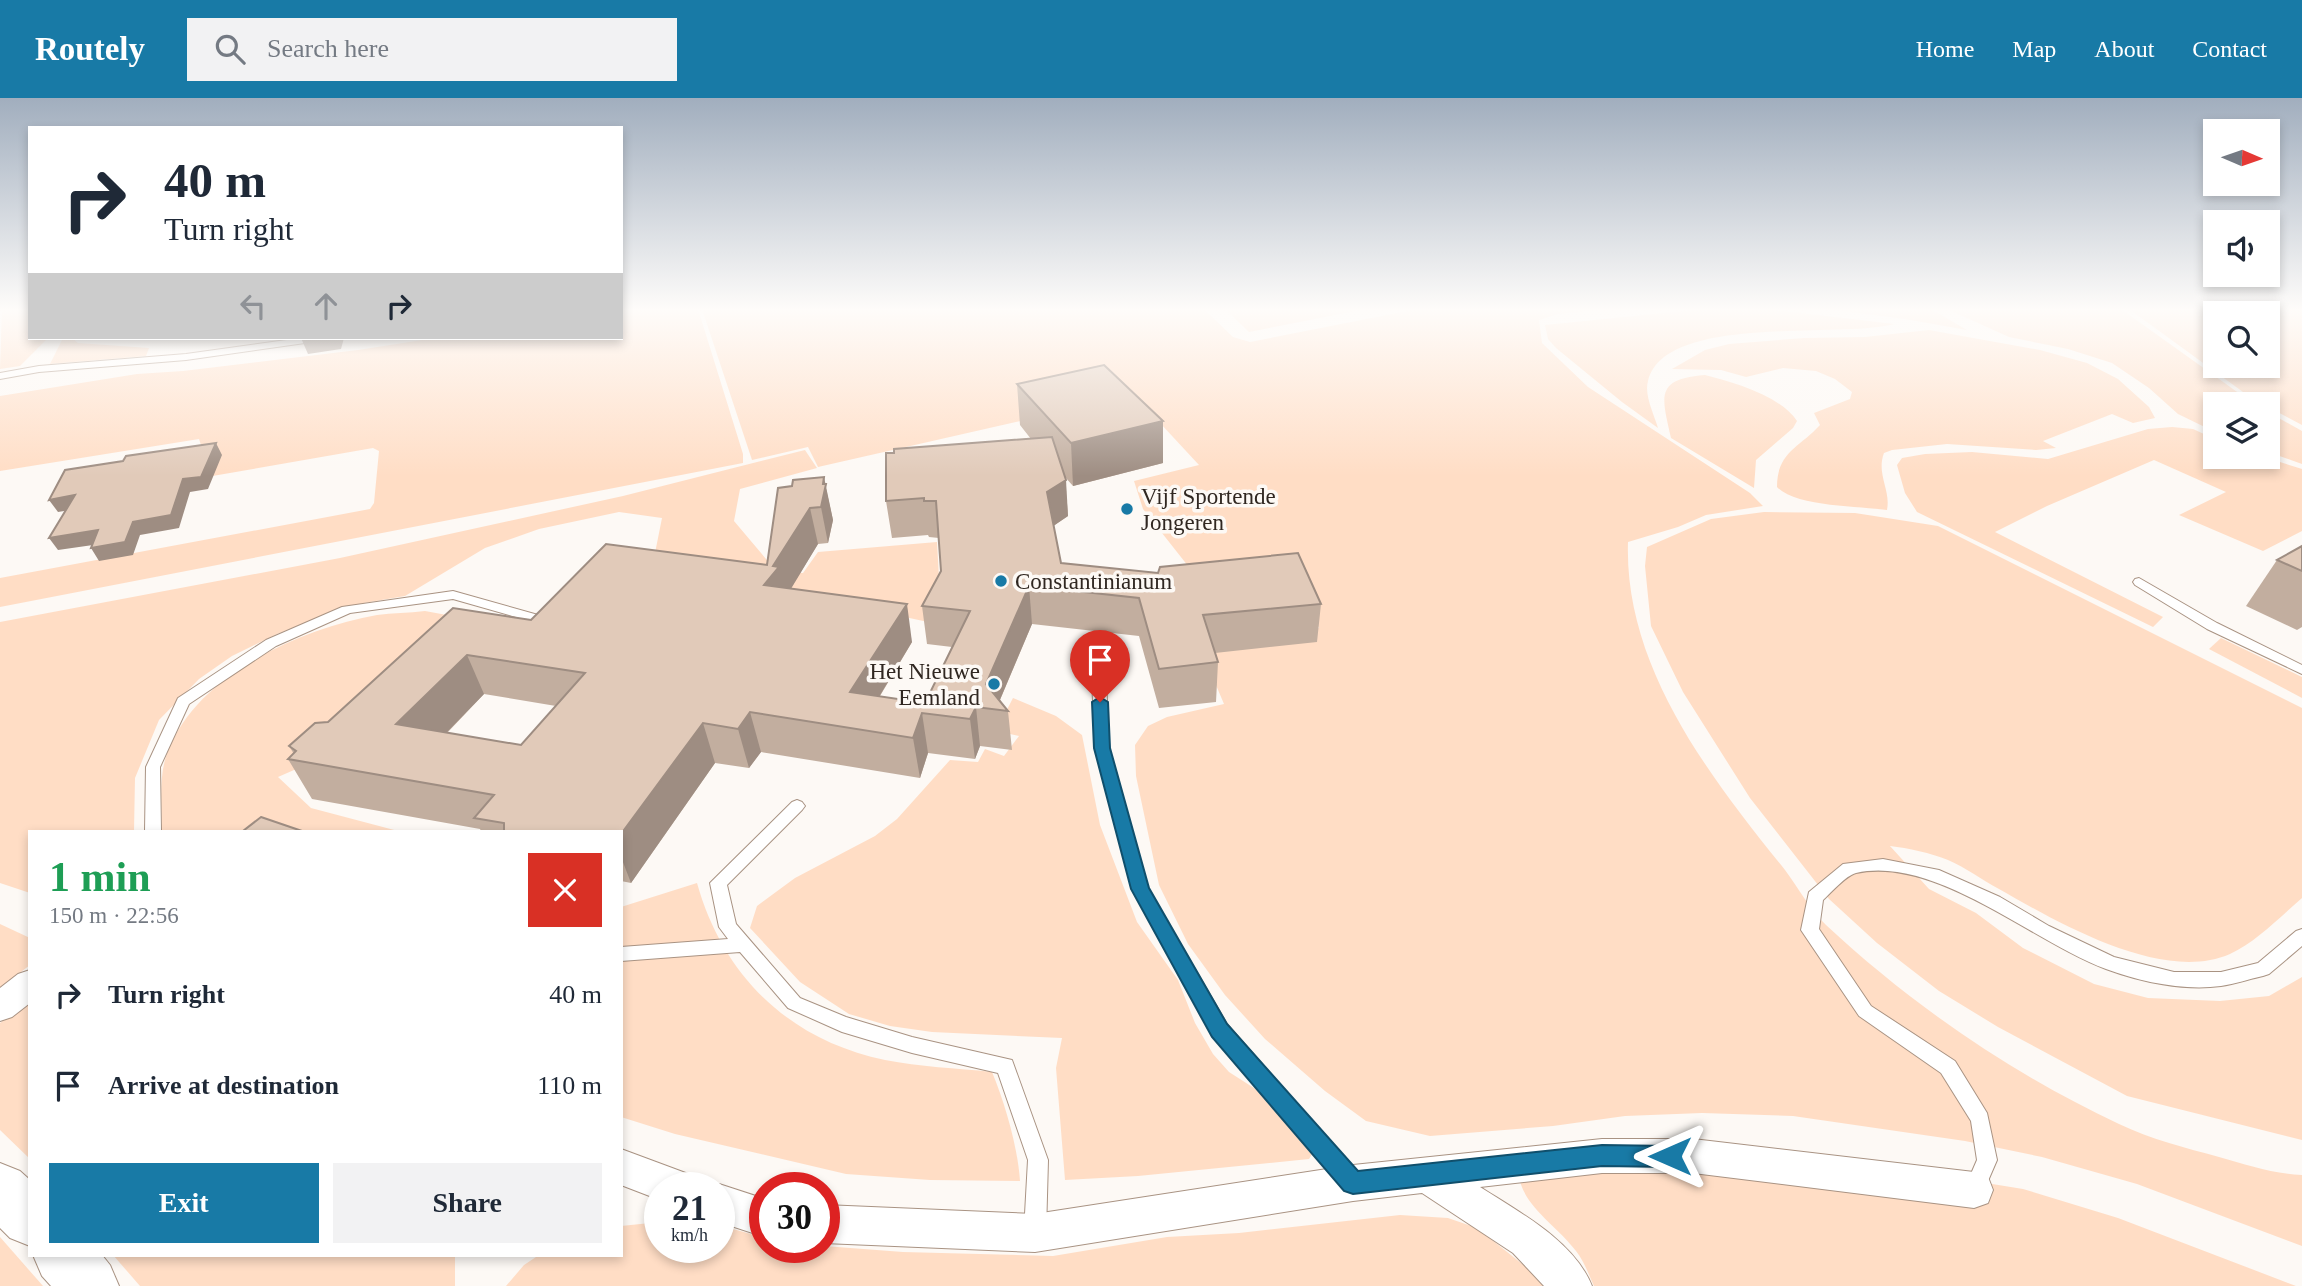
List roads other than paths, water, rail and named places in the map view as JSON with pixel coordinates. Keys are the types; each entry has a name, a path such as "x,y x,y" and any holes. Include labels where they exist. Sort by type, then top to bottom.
{"main road":[{"path":"0,1190 28,1216"},
{"path":"65,1257 89,1286"}],"street":[{"path":"0,1007 28,986"},
{"path":"840,1225 1035,1233 1353,1183 1428,1177 1602,1156 1693,1156 1975,1189"},
{"path":"623,1168 644,1176"},
{"path":"1428,1177 1527,1239 1572,1286"}],"lane":[{"path":"0,376 39,369 95,364"},
{"path":"2139,582 2212,626 2302,670"},
{"path":"153,830 153,767 183,701 271,643 346,610 453,595 565,626"},
{"path":"1098,655 1102,748 1140,889 1220,1030 1353,1183"},
{"path":"797,806 718,883 728,927 794,1003 842,1024 912,1045 1005,1066 1038,1160 1035,1233"},
{"path":"1975,1189 1987,1160 1980,1119 1948,1067 1865,1011 1810,930 1815,897 1849,868 1883,865 1933,874 1994,902 2043,931 2110,963 2174,979 2221,979 2263,970 2302,936"},
{"path":"623,954 744,945"}],"place":[{"name":"Vijf Sportende Jongeren","path":"1127,509"},
{"name":"Constantinianum","path":"1001,581"},
{"name":"Het Nieuwe Eemland","path":"994,684"}]}
